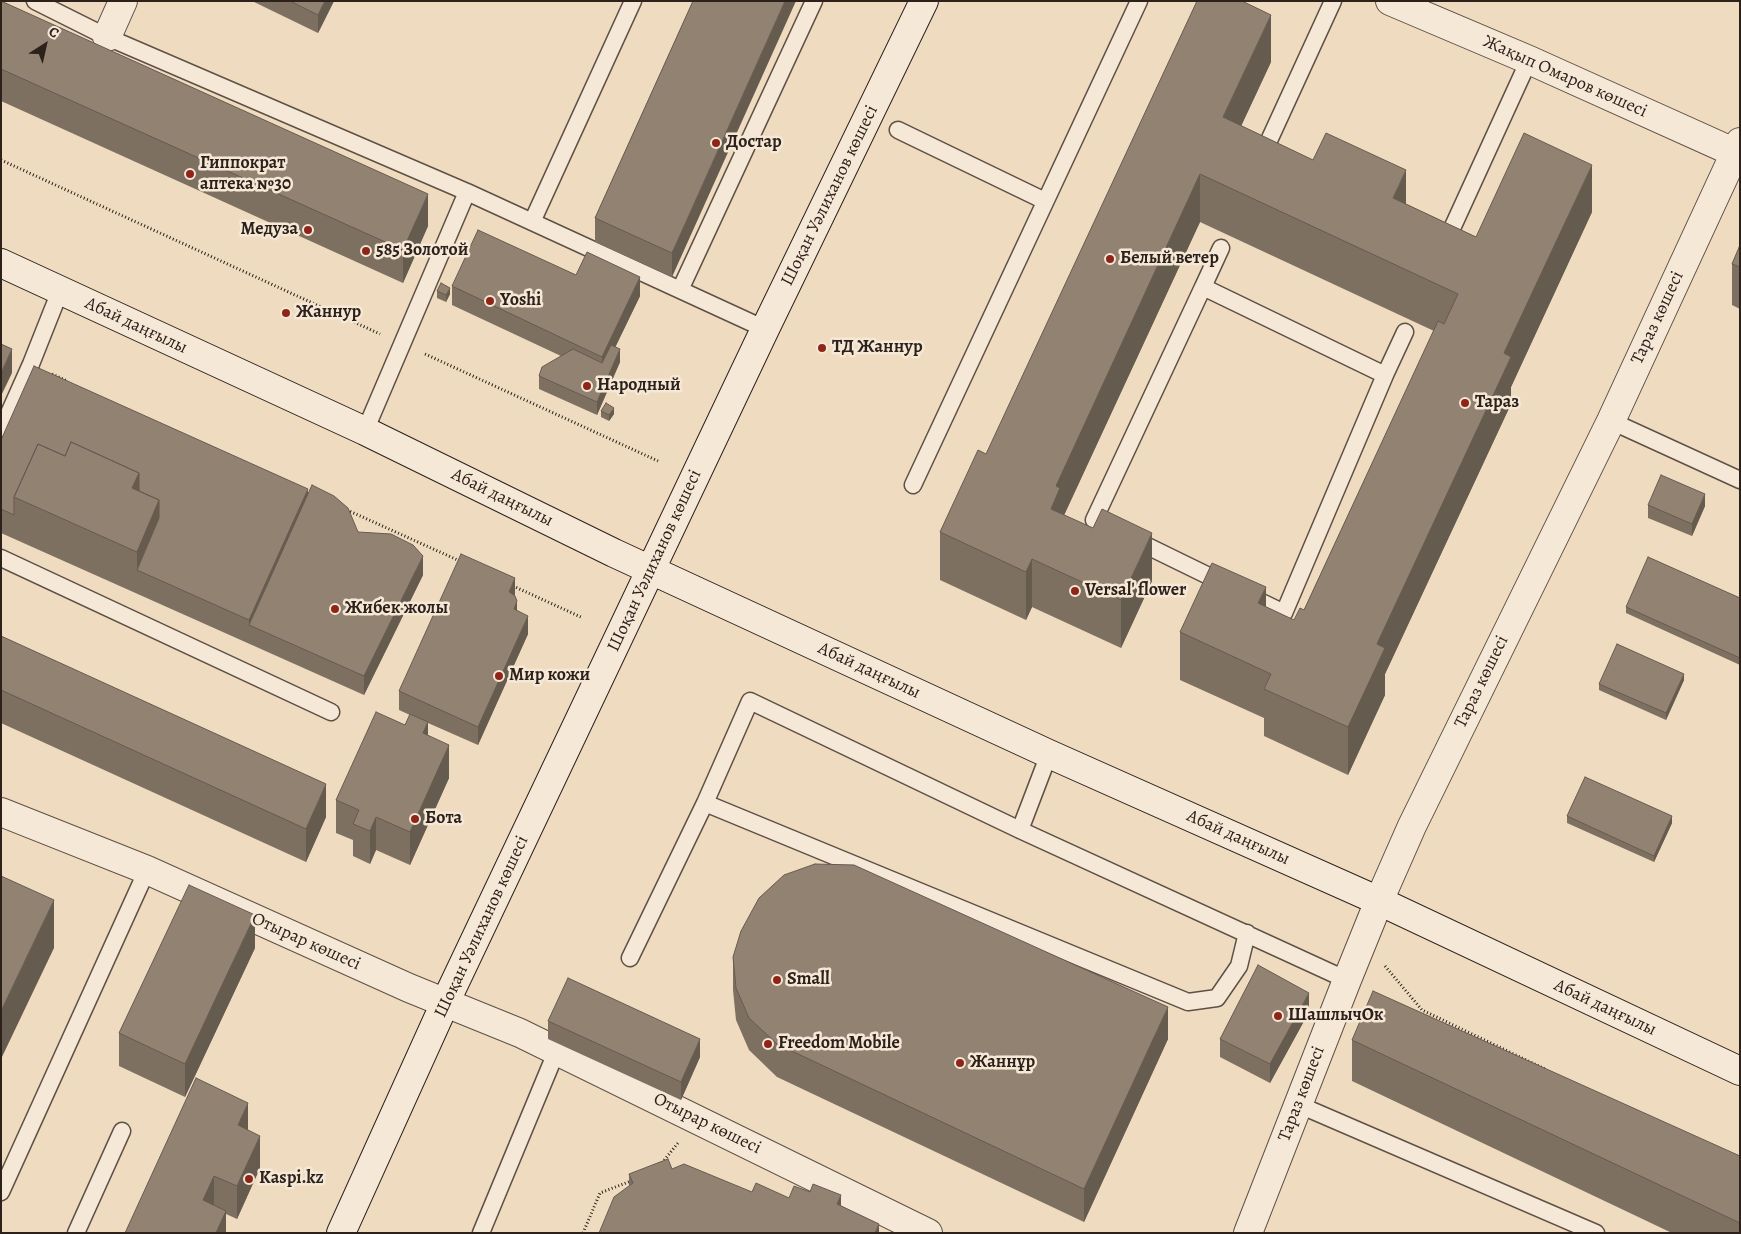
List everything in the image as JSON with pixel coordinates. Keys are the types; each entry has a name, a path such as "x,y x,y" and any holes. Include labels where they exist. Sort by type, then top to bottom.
{"street":[{"path":"107,37 123,1"},
{"name":"Шоқан Уәлиханов көшесі","path":"341,1233 445,1003 765,329 924,1"},
{"name":"Жақып Омаров көшесі","path":"1390,1 1738,150"},
{"name":"Тараз көшесі","path":"1248,1233 1378,901 1416,817 1610,421 1738,150"},
{"name":"Абай даңғылы","path":"1,263 365,431 651,570 1049,754 1378,901 1740,1071"},
{"name":"Отырар көшесі","path":"1,812 147,870 408,988 520,1033 928,1233"}],"lane":[{"path":"35,1 107,37 468,192 765,329"},
{"path":"532,222 633,1"},
{"path":"680,290 814,1"},
{"path":"913,484 1139,1"},
{"path":"1261,158 1334,1"},
{"path":"1444,246 1529,60"},
{"path":"898,130 1045,201"},
{"path":"365,431 468,192"},
{"path":"1221,248 1094,520 1284,613 1405,332"},
{"path":"1203,288 1385,375"},
{"path":"1,431 31,364 60,291"},
{"path":"1610,421 1740,480"},
{"path":"1,558 331,712"},
{"path":"630,958 705,803 750,701 1020,830 1347,980"},
{"path":"1020,830 1049,754"},
{"path":"705,803 1188,1002 1217,998 1240,966 1247,933"},
{"path":"1,1192 147,870"},
{"path":"481,1233 557,1050"},
{"path":"1297,1104 1596,1233"},
{"path":"76,1233 122,1131"}],"path":[{"path":"1,160 658,461"},
{"path":"31,364 68,381"},
{"path":"339,506 466,564"},
{"path":"511,585 583,618"},
{"path":"1364,940 1422,1010 1546,1069"},
{"path":"660,1165 697,1119"},
{"path":"583,1233 600,1193 636,1179"}],"building":[{"path":"1,1 428,194 403,250 1,69"},
{"path":"290,1 325,1 318,15"},
{"path":"693,1 785,1 672,253 595,218"},
{"name":"Тараз","path":"1197,1 1242,1 1271,15 1223,117 1313,160 1326,133 1406,170 1393,198 1476,237 1524,133 1592,165 1504,353 1511,357 1377,644 1385,648 1348,727 1264,689 1271,674 1180,632 1212,563 1266,587 1258,603 1294,620 1300,608 1304,610 1438,321 1444,324 1458,294 1200,174 1056,486 1060,488 1051,509 1093,528 1102,509 1152,533 1121,600 1032,559 1026,572 940,532 978,450 986,454"},
{"path":"478,230 576,275 587,252 640,277 602,357 452,286"},
{"path":"1740,245 1740,267 1732,264"},
{"path":"441,283 450,288 446,295 437,291"},
{"path":"1,344 12,349 1,373"},
{"path":"611,345 620,349 597,402 539,376 542,367 573,349 602,363"},
{"path":"34,366 308,489 249,620 137,570 159,518 159,500 139,491 139,473 71,442 65,456 38,444 14,497 14,515 1,509 1,440"},
{"path":"606,403 614,408 609,415 601,411"},
{"path":"71,442 139,473 132,488 159,500 137,552 14,497 38,444 65,456"},
{"path":"1661,475 1705,494 1692,524 1648,505"},
{"name":"Жибек жолы","path":"312,485 334,496 348,508 358,532 391,534 413,545 423,556 364,676 249,625"},
{"path":"461,554 515,578 509,592 515,596 517,601 514,609 528,616 478,727 399,691"},
{"path":"1648,557 1740,598 1740,658 1626,607"},
{"path":"1,636 326,784 306,829 1,690"},
{"path":"1617,644 1684,674 1666,713 1599,684"},
{"path":"376,712 405,725 410,714 428,722 423,733 449,745 410,832 376,817 370,831 353,824 359,810 336,800"},
{"path":"1585,777 1672,816 1654,856 1567,816"},
{"name":"Жаннұр","path":"815,864 854,865 1168,1007 1084,1189 777,1044 749,1018 736,988 733,957 741,931 759,898 784,875"},
{"path":"1,876 54,900 1,1011"},
{"path":"189,885 255,915 185,1064 119,1033"},
{"path":"1258,965 1309,993 1270,1064 1220,1039"},
{"path":"568,978 700,1039 681,1082 548,1021"},
{"path":"1373,991 1740,1156 1740,1223 1352,1040"},
{"path":"196,1078 248,1103 238,1125 260,1136 237,1186 214,1176 203,1200 226,1211 216,1233 125,1233"},
{"path":"668,1159 672,1169 684,1164 752,1192 756,1183 789,1198 794,1186 810,1192 813,1184 841,1195 837,1204 879,1224 875,1233 599,1233 614,1197 633,1183 629,1174"}],"place":[{"name":"Достар","path":"716,143"},
{"name":"Гиппократ аптека №30","path":"190,174"},
{"name":"Медуза","path":"308,230"},
{"name":"585 Золотой","path":"366,251"},
{"name":"Белый ветер","path":"1110,259"},
{"name":"Yoshi","path":"490,301"},
{"name":"Жаннур","path":"286,313"},
{"name":"ТД Жаннур","path":"822,348"},
{"name":"Народный","path":"587,386"},
{"name":"Тараз","path":"1465,403"},
{"name":"Versal' flower","path":"1075,591"},
{"name":"Жибек жолы","path":"335,609"},
{"name":"Мир кожи","path":"499,676"},
{"name":"Бота","path":"415,819"},
{"name":"Small","path":"777,980"},
{"name":"ШашлычОк","path":"1278,1016"},
{"name":"Freedom Mobile","path":"768,1044"},
{"name":"Жаннұр","path":"960,1063"},
{"name":"Kaspi.kz","path":"249,1179"}]}
